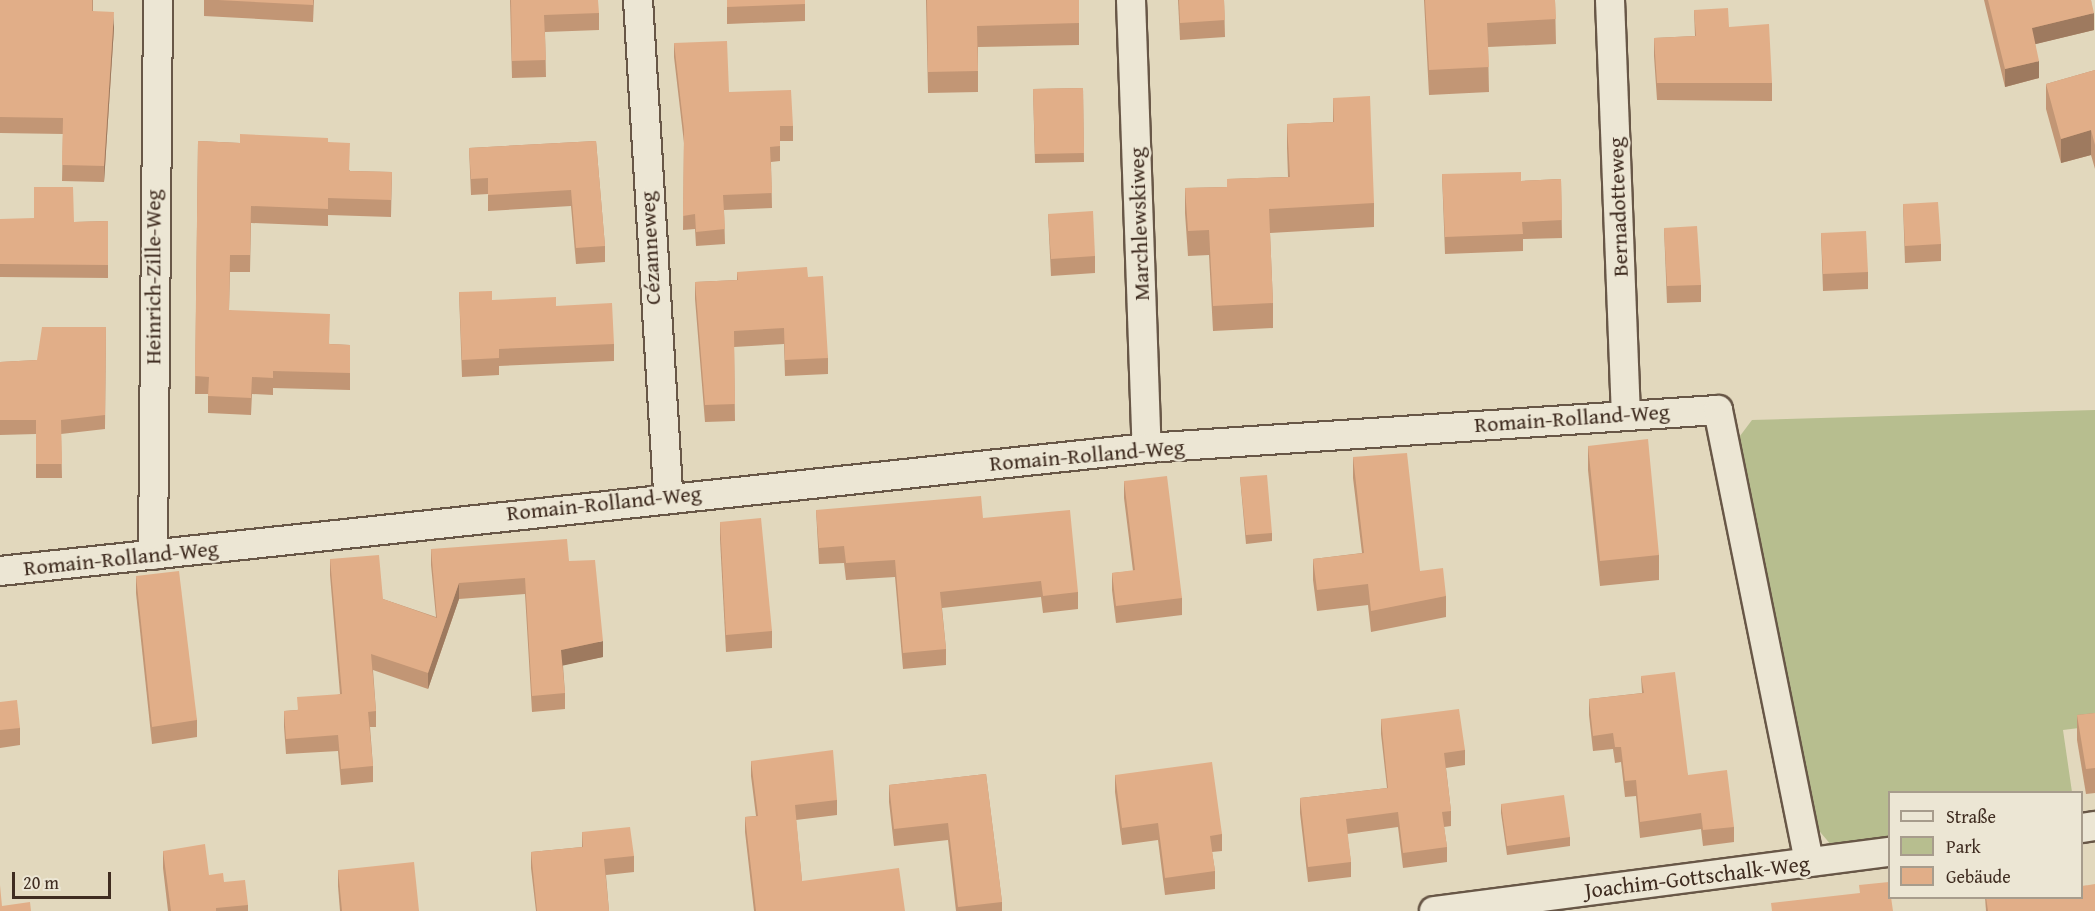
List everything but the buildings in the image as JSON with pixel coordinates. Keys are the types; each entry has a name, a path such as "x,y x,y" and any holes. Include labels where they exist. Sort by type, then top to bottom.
{"street":[{"name":"Heinrich-Zille-Weg","path":"153,555 158,0"},
{"name":"Cézanneweg","path":"638,0 668,496"},
{"name":"Marchlewskiweg","path":"1131,0 1148,448"},
{"name":"Bernadotteweg","path":"1610,0 1626,414"},
{"name":"Romain-Rolland-Weg","path":"0,571 668,496 1148,448 1626,414 1718,410 1809,862"},
{"name":"Joachim-Gottschalk-Weg","path":"1434,911 1888,852"}],"green space":[{"path":"2095,410 2095,726 2063,730 2072,791 1888,791 1888,837 1832,846 1815,826 1737,440 1752,420"}]}
